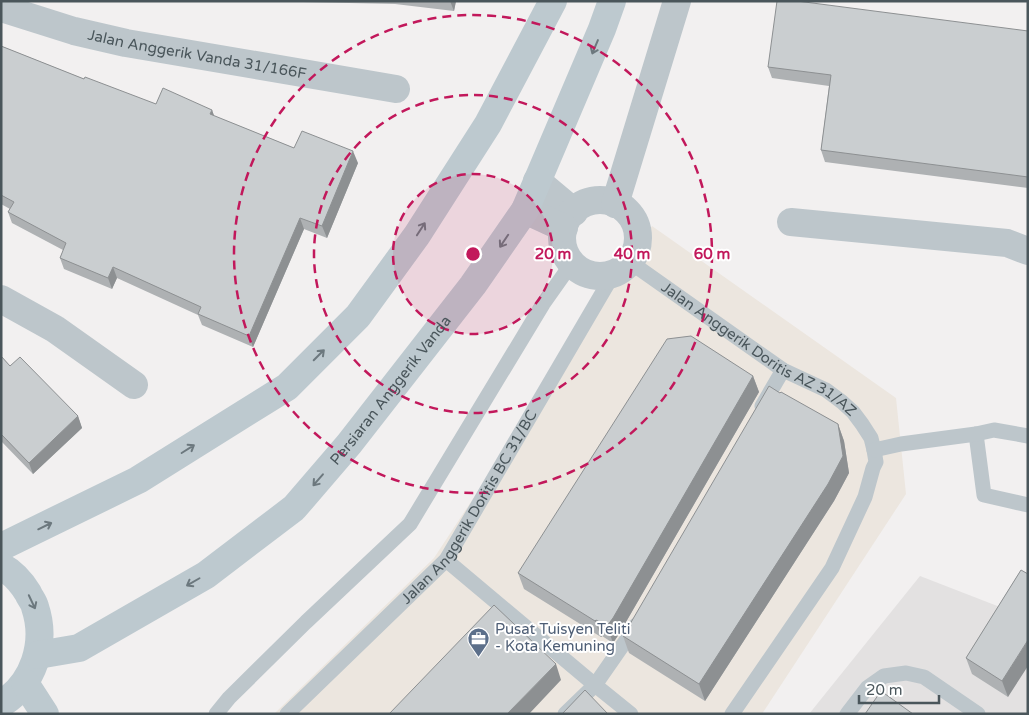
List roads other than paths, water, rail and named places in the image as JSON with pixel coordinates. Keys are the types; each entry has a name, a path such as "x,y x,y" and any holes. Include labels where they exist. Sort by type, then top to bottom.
{"street":[{"path":"1,547 138,480 287,387 358,316 417,235 488,124 553,1"},
{"name":"Persiaran Anggerik Vanda","path":"38,655 79,648 121,624 206,575 294,508 349,444 474,285 525,210 602,29 612,1"},
{"path":"615,204 677,1"},
{"name":"Jalan Anggerik Vanda 31/166F","path":"1,8 74,31 126,43 396,89"},
{"path":"537,181 569,220"},
{"path":"604,201 623,208 636,224 638,244 635,254 622,268 596,276 587,274 572,263 564,250 562,243 569,220 583,205 593,202 604,201"},
{"path":"525,210 569,220"},
{"path":"791,222 1007,244 1028,251"},
{"path":"1,299 55,329 134,385"},
{"path":"1,566 22,584 35,606 40,630 38,655 33,669 25,683 11,698 1,704"},
{"path":"25,683 45,714"}],"lane":[{"path":"216,714 229,698 306,622 410,524 543,304 572,263"},
{"name":"Jalan Anggerik Doritis AZ 31/AZ","path":"622,268 783,370 826,390 853,412 871,438 874,450"},
{"name":"Jalan Anggerik Doritis BC 31/BC","path":"287,714 446,560 622,268"},
{"path":"754,421 783,370"},
{"path":"732,714 832,568 865,497 876,462 874,450 994,430 1028,436"},
{"path":"976,434 984,495 1028,505"},
{"path":"446,560 631,714"},
{"path":"565,714 595,685 642,614"},
{"path":"847,714 867,688 884,676 906,673 924,677 978,714"}],"place":[{"name":"Pusat Tuisyen Teliti - Kota Kemuning","path":"479,657"}]}
